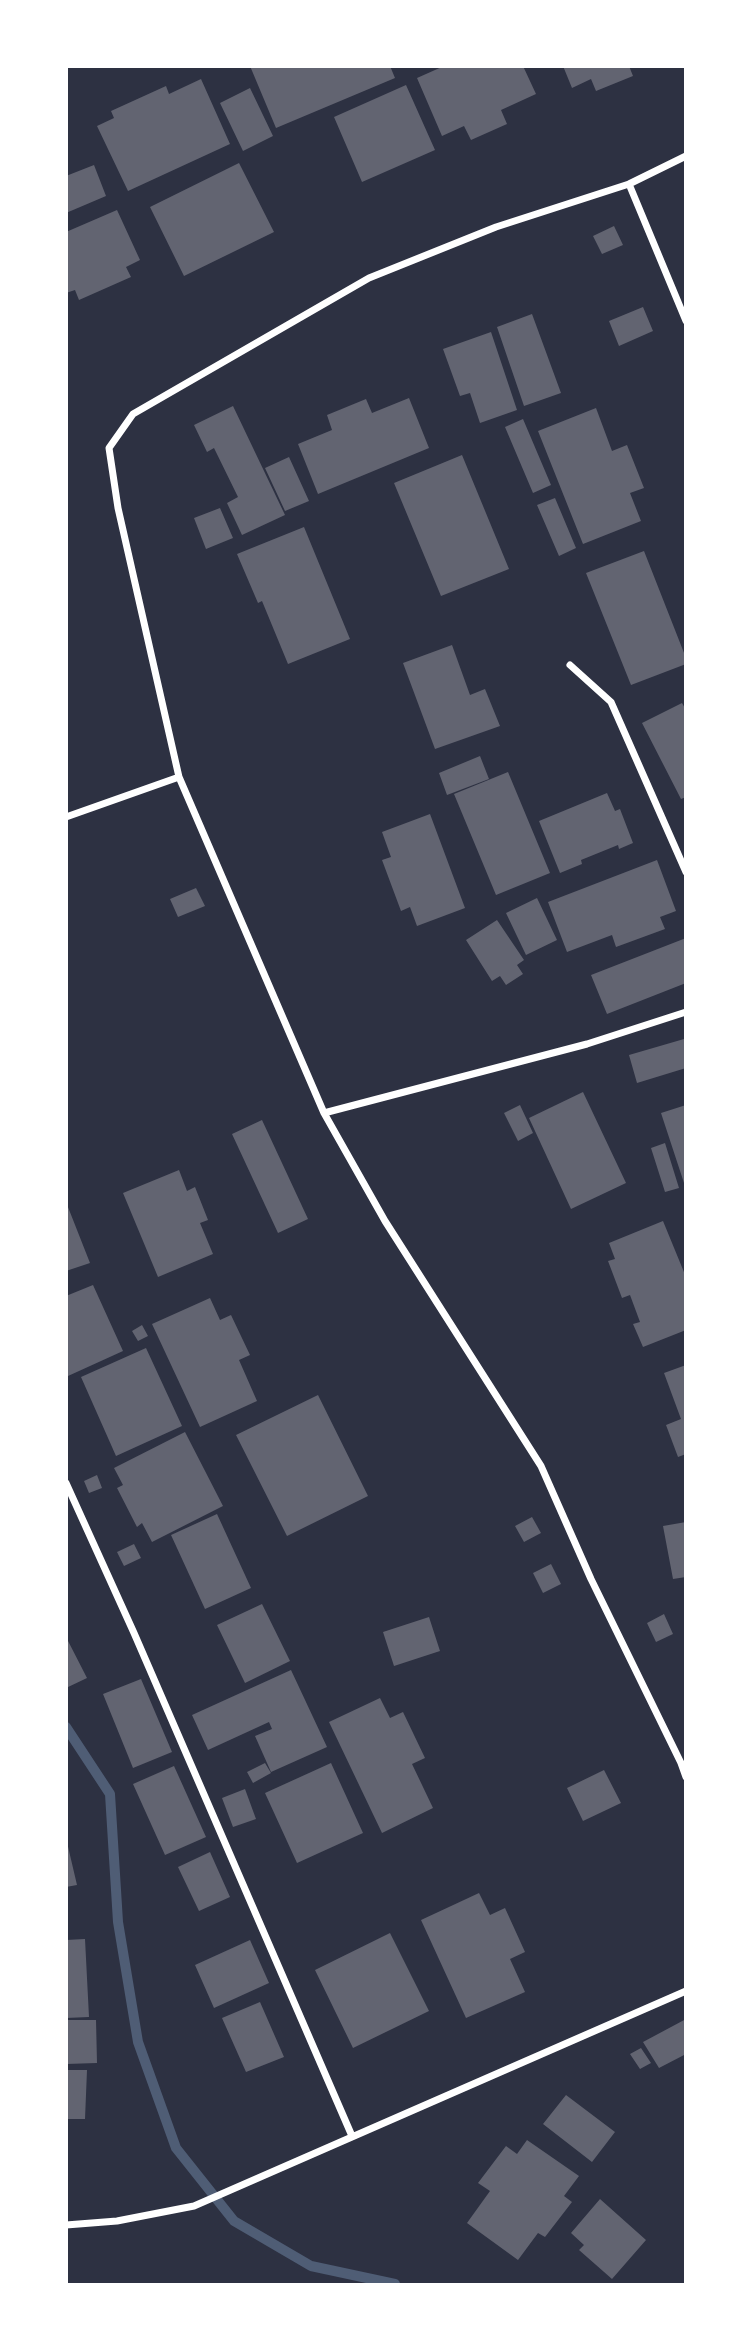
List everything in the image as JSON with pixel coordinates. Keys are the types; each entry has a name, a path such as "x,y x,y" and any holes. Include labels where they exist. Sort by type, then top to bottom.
{"street":[{"path":"685,156 629,184 496,227 369,278 133,414 108,448 118,508 179,778 324,1113 385,1221 541,1466 597,1592 683,1761 685,1777"},
{"path":"629,184 685,321"},
{"path":"570,665 611,702 685,872"},
{"path":"66,817 179,778"},
{"path":"324,1113 587,1044 685,1012"},
{"path":"66,1483 140,1646 352,2136"},
{"path":"66,2225 117,2221 194,2206 685,1991"}],"building":[{"path":"250,66 390,66 395,78 276,128"},
{"path":"444,66 523,66 536,94 501,110 507,124 471,140 464,126 442,136 417,78"},
{"path":"563,66 629,66 633,76 596,91 591,79 572,88"},
{"path":"201,79 230,144 128,191 97,126 114,118 111,111 166,86 169,94"},
{"path":"406,85 435,150 362,182 334,117"},
{"path":"250,88 273,136 243,151 220,103"},
{"path":"239,163 274,232 184,276 150,207"},
{"path":"94,165 106,196 66,213 66,176"},
{"path":"117,210 140,260 126,267 131,277 79,300 75,290 66,293 66,232"},
{"path":"614,226 623,245 602,254 593,236"},
{"path":"643,307 653,331 619,346 609,321"},
{"path":"532,314 561,393 524,406 497,327"},
{"path":"491,332 517,410 480,423 470,393 460,396 443,349"},
{"path":"409,398 429,448 318,494 298,444 332,430 327,415 366,399 372,413"},
{"path":"233,406 285,515 242,535 227,503 238,497 214,448 207,452 194,425"},
{"path":"596,408 612,451 627,445 644,488 630,493 641,521 583,544 538,431"},
{"path":"523,419 551,485 533,493 505,427"},
{"path":"462,455 509,569 441,596 394,483"},
{"path":"289,457 309,501 285,511 265,468"},
{"path":"555,498 576,548 559,556 537,505"},
{"path":"220,508 233,538 206,549 194,518"},
{"path":"304,527 350,639 288,664 262,601 258,603 237,554"},
{"path":"644,551 686,664 631,685 586,573"},
{"path":"452,645 470,695 485,689 500,726 435,749 403,663"},
{"path":"682,703 686,710 686,797 681,799 642,723"},
{"path":"480,756 489,779 447,795 439,773"},
{"path":"508,772 550,873 496,895 454,794"},
{"path":"607,793 615,811 620,809 633,843 619,849 618,845 581,860 582,864 560,873 539,821"},
{"path":"430,814 465,908 417,926 410,907 401,911 382,860 391,857 382,832"},
{"path":"657,860 676,911 660,917 665,929 616,947 612,935 567,952 548,902"},
{"path":"196,888 205,906 178,917 170,899"},
{"path":"537,898 557,940 526,955 506,913"},
{"path":"497,920 524,960 517,965 523,974 506,985 500,976 492,981 466,940"},
{"path":"686,938 686,983 607,1014 591,975"},
{"path":"684,1039 686,1068 637,1083 629,1055"},
{"path":"583,1092 626,1183 571,1209 529,1118"},
{"path":"520,1105 533,1133 518,1141 504,1113"},
{"path":"686,1105 686,1186 685,1186 661,1113"},
{"path":"262,1120 308,1219 278,1233 232,1134"},
{"path":"665,1143 679,1188 665,1192 651,1148"},
{"path":"179,1170 187,1191 195,1187 208,1220 200,1223 213,1254 158,1277 123,1193"},
{"path":"66,1202 90,1263 66,1271"},
{"path":"663,1221 686,1277 686,1330 643,1347 633,1324 640,1322 630,1295 622,1298 608,1261 615,1259 609,1243"},
{"path":"93,1285 123,1351 68,1376 66,1296"},
{"path":"210,1298 220,1320 231,1315 250,1355 239,1360 257,1401 200,1427 152,1324"},
{"path":"142,1325 148,1336 138,1341 132,1331"},
{"path":"146,1348 182,1426 116,1456 81,1377"},
{"path":"686,1365 686,1454 678,1457 666,1425 681,1419 664,1373"},
{"path":"318,1395 368,1496 287,1536 236,1435"},
{"path":"185,1432 223,1506 152,1542 142,1523 137,1527 117,1488 123,1485 114,1468"},
{"path":"97,1475 102,1488 89,1493 84,1481"},
{"path":"217,1514 251,1588 205,1609 171,1535"},
{"path":"532,1517 541,1533 524,1542 515,1526"},
{"path":"686,1522 686,1577 673,1579 663,1526"},
{"path":"134,1544 141,1558 124,1566 117,1552"},
{"path":"551,1564 561,1584 543,1593 533,1573"},
{"path":"262,1604 290,1661 245,1683 217,1625"},
{"path":"664,1614 673,1634 656,1642 647,1623"},
{"path":"429,1617 440,1651 394,1666 383,1632"},
{"path":"66,1637 87,1678 66,1688"},
{"path":"291,1670 327,1747 271,1772 255,1736 272,1729 269,1722 208,1750 192,1715"},
{"path":"141,1679 172,1752 133,1768 103,1694"},
{"path":"380,1698 390,1718 403,1712 425,1758 412,1764 433,1808 382,1833 329,1722"},
{"path":"265,1763 271,1773 253,1783 247,1772"},
{"path":"331,1763 363,1833 297,1863 265,1793"},
{"path":"174,1766 206,1837 165,1855 133,1784"},
{"path":"604,1770 621,1803 583,1821 567,1788"},
{"path":"245,1789 256,1819 233,1827 222,1798"},
{"path":"66,1838 77,1885 66,1887"},
{"path":"210,1852 230,1897 199,1911 178,1867"},
{"path":"479,1893 490,1915 505,1908 525,1952 510,1959 525,1992 466,2018 421,1920"},
{"path":"390,1933 429,2011 353,2048 315,1970"},
{"path":"85,1939 89,2017 66,2018 66,1940"},
{"path":"250,1940 269,1983 214,2008 195,1965"},
{"path":"260,2002 284,2057 246,2072 222,2018"},
{"path":"686,2019 686,2054 659,2068 643,2042"},
{"path":"66,2020 96,2020 97,2063 66,2064"},
{"path":"641,2048 651,2063 640,2069 630,2054"},
{"path":"66,2070 87,2070 85,2119 66,2119"},
{"path":"566,2095 615,2132 592,2162 543,2124"},
{"path":"527,2140 579,2176 564,2196 572,2202 545,2237 538,2233 518,2260 467,2223 490,2191 478,2183 506,2146 517,2154"},
{"path":"600,2199 646,2240 612,2279 579,2250 584,2245 571,2233"}],"waterway":[{"path":"66,1727 110,1794 118,1922 138,2042 176,2148 234,2221 311,2266 395,2284"}]}
